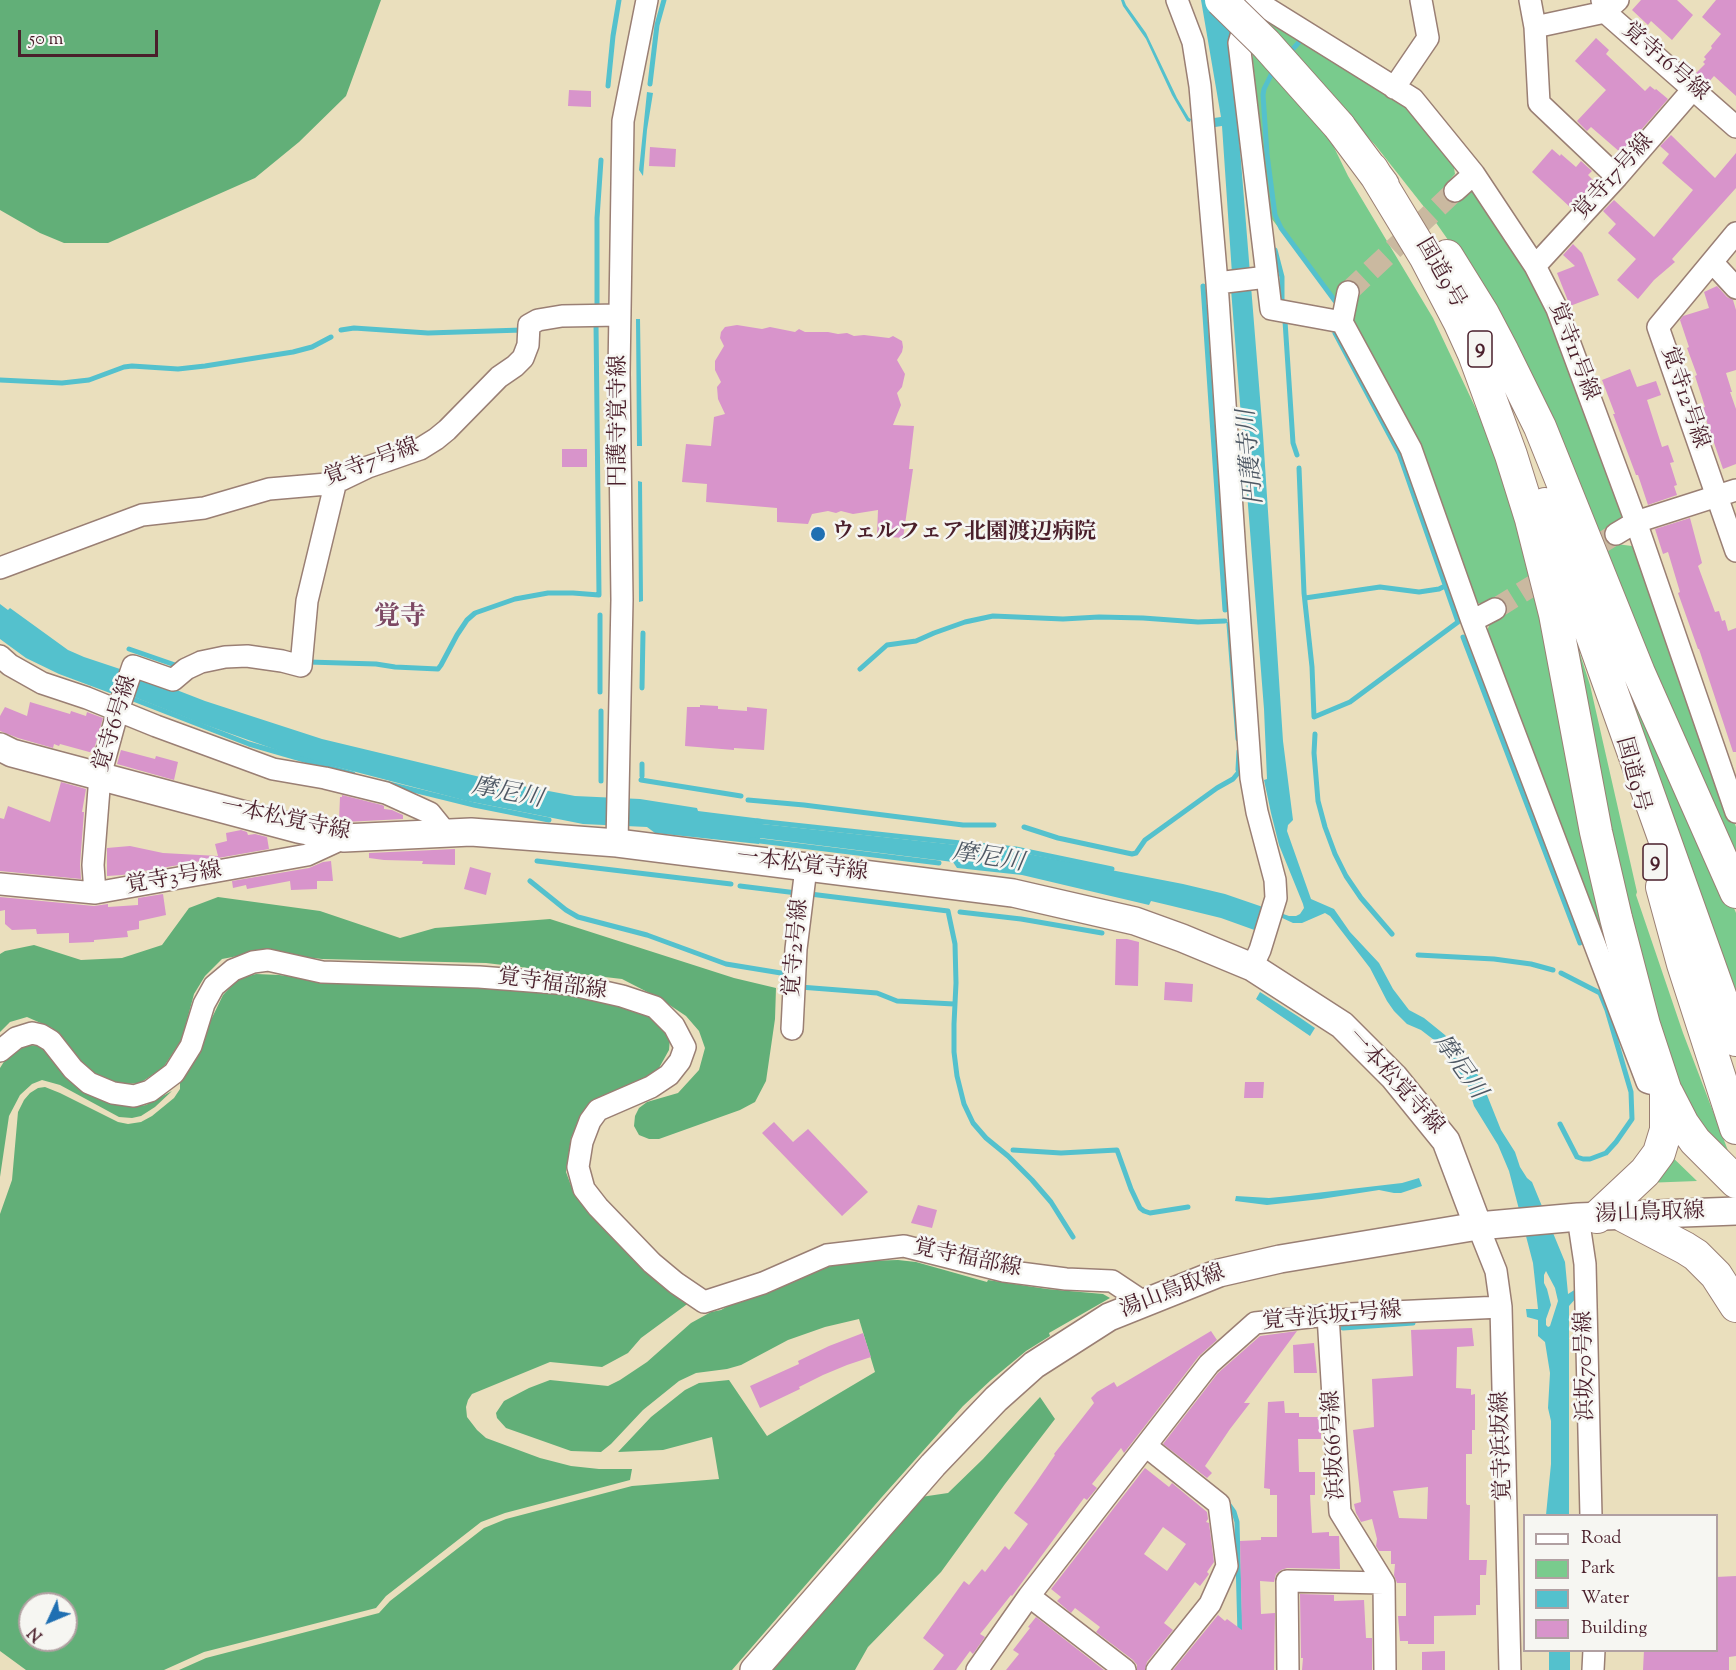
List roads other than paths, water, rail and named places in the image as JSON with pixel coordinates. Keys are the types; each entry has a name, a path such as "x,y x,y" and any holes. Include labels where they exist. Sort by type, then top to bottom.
{"highway":[{"name":"国道9号","path":"1221,0 1266,44 1339,126 1372,169 1412,228 1450,291 1484,356 1538,483 1736,1040"},
{"path":"1372,169 1410,208 1439,245 1478,306 1503,352 1540,427 1639,673 1736,891"},
{"path":"1372,169 1426,258 1460,321 1511,455 1531,519 1555,614 1592,812 1616,918 1644,1025 1666,1092 1695,1141 1736,1182"},
{"name":"国道9号","path":"1579,595 1683,964 1736,1128"},
{"path":"1589,1217 1645,1172 1659,1153 1666,1130 1666,1092"},
{"path":"1589,1217 1696,1255 1716,1275 1736,1306"}],"main road":[{"name":"一本松覚寺線","path":"0,747 12,753 298,829 344,838 471,832 617,837 806,868 1013,893 1135,921 1182,938 1256,958 1342,1025 1394,1077 1446,1141 1478,1226"},
{"name":"湯山鳥取線","path":"754,1670 919,1480 996,1399 1034,1365 1109,1317 1219,1273 1280,1259 1478,1226 1589,1217 1736,1211"}],"street":[{"name":"円護寺覚寺線","path":"617,837 622,600 619,373 623,121 647,0"},
{"path":"1177,0 1193,42 1200,86 1217,283 1251,778 1257,813 1275,880 1275,905 1256,958"},
{"path":"1252,0 1239,43 1271,309 1342,322"},
{"name":"覚寺11号線","path":"1252,0 1413,99 1474,174 1535,266 1557,309 1636,522 1736,812"},
{"path":"1394,88 1428,38 1420,0"},
{"path":"1530,0 1535,27 1539,103 1617,177"},
{"path":"1535,27 1608,4"},
{"name":"覚寺16号線","path":"1608,4 1736,127"},
{"name":"覚寺17号線","path":"1535,266 1617,177 1694,88"},
{"path":"1455,191 1474,174"},
{"name":"覚寺12号線","path":"1736,233 1658,327 1727,493 1736,551"},
{"path":"1712,262 1736,288"},
{"path":"1217,283 1268,277"},
{"path":"1348,292 1342,322 1411,449 1472,621 1647,1082 1666,1092"},
{"name":"覚寺7号線","path":"0,568 142,515 204,508 269,489 327,484 420,449 436,440 499,377 523,358 528,345 529,325 538,320 562,316 620,315"},
{"name":"覚寺6号線","path":"95,893 93,865 100,776 133,666 173,680 186,669 201,662 225,657 247,656 301,666 307,601 336,481"},
{"path":"1616,534 1636,522 1727,493"},
{"path":"1472,621 1495,609"},
{"path":"0,656 10,665 42,683 119,707 273,769 325,778 386,793 430,813 447,834"},
{"name":"覚寺3号線","path":"0,884 95,893 307,855 344,838"},
{"name":"覚寺2号線","path":"792,1029 796,949 806,868"},
{"name":"覚寺福部線","path":"0,1051 15,1038 32,1033 41,1035 51,1041 89,1083 124,1095 134,1096 150,1091 174,1073 191,1046 204,1004 214,986 232,969 253,962 268,960 322,972 479,977 569,984 622,996 655,1007 674,1026 685,1047 680,1061 669,1075 651,1087 598,1110 590,1121 582,1142 578,1167 584,1189 598,1207 652,1263 704,1302 763,1283 827,1255 904,1246 1004,1271 1066,1279 1112,1281 1145,1303"},
{"name":"浜坂70号線","path":"1589,1217 1585,1264 1591,1514"},
{"name":"覚寺浜坂線","path":"1478,1226 1496,1270 1501,1307 1510,1670"},
{"name":"覚寺浜坂1号線","path":"977,1670 1029,1596 1209,1364 1255,1323 1328,1315 1501,1307"},
{"name":"浜坂66号線","path":"1328,1315 1340,1512 1384,1583"},
{"path":"1146,1446 1219,1504 1227,1566 1210,1604 1157,1670"},
{"path":"1288,1670 1287,1581 1384,1583 1385,1670"},
{"path":"1029,1596 1125,1670"},
{"path":"1593,1670 1594,1652"}],"water":[{"path":"1121,0 1124,0 1146,33 1177,98 1191,119 1190,122 1187,121 1172,95 1146,39"},
{"path":"1201,0 1228,0 1263,435 1283,741 1293,820 1288,825 1287,831 1311,899 1334,909 1350,932 1379,963 1393,989 1409,1010 1424,1018 1445,1035 1476,1072 1501,1130 1515,1152 1520,1167 1532,1182 1565,1262 1568,1294 1576,1289 1577,1297 1569,1306 1569,1514 1546,1514 1551,1464 1551,1421 1548,1408 1550,1373 1545,1342 1538,1336 1538,1320 1527,1317 1526,1309 1538,1309 1533,1263 1509,1171 1498,1145 1474,1106 1468,1086 1462,1077 1434,1040 1421,1030 1407,1024 1394,1011 1370,968 1330,916 1325,913 1302,923 1293,923 1278,916 1260,932 1221,918 1151,901 1149,905 1022,875 957,868 953,862 760,838 759,844 655,833 647,827 583,824 467,801 291,755 129,695 118,696 59,674 26,658 0,639 0,604 8,610 10,608 68,650 205,701 322,739 501,782 575,796 640,799 697,808 698,811 762,819 762,824 1013,851 1183,884 1225,894 1289,916 1296,916 1304,908 1279,845 1264,780 1267,779 1264,709 1231,289 1232,274 1222,126 1215,127 1214,118 1221,117","holes":["1546,1271 1555,1288 1558,1301 1548,1327 1546,1319 1551,1305 1544,1283"]},
{"path":"647,92 653,93 643,176 639,170"},
{"path":"636,319 640,319 642,446 637,446"},
{"path":"638,481 642,482 643,601 639,602"},
{"path":"1260,992 1315,1028 1310,1036 1256,999"},
{"path":"1419,1178 1422,1186 1401,1193 1379,1190 1267,1205 1235,1201 1236,1196 1269,1198 1290,1196 1402,1183"},
{"path":"1549,1652 1570,1652 1570,1670 1549,1670"}],"waterway":[{"path":"608,86 619,0"},
{"path":"650,84 657,25 664,0"},
{"path":"1291,51 1300,41"},
{"path":"1271,75 1263,95 1267,154 1275,215 1281,228 1335,301"},
{"path":"597,309 597,218 601,160"},
{"path":"1275,250 1282,277 1282,303"},
{"path":"1203,286 1225,610"},
{"path":"1285,321 1293,443 1297,455"},
{"path":"308,662 438,669 457,635 475,613 515,599 548,593 599,595 596,323 593,323"},
{"path":"341,330 354,328 428,333 522,330 521,332"},
{"path":"1299,468 1304,593 1312,667 1314,717 1350,702 1458,622 1399,453 1335,333"},
{"path":"0,380 62,383 89,380 132,366 178,369 205,366 293,352 312,347 331,337"},
{"path":"1305,598 1380,587 1419,592 1445,586"},
{"path":"600,615 600,692"},
{"path":"860,669 887,645 916,641 965,622 993,616 1225,621"},
{"path":"1229,624 1238,739"},
{"path":"642,688 643,633"},
{"path":"1463,637 1580,943"},
{"path":"129,649 178,666"},
{"path":"128,697 249,744 353,774"},
{"path":"601,711 601,781"},
{"path":"1315,734 1314,753 1318,801 1335,854 1361,898 1392,934"},
{"path":"1238,770 1239,751"},
{"path":"642,764 642,776"},
{"path":"1024,827 1058,838 1136,853 1145,840 1233,779 1238,773"},
{"path":"641,780 741,796"},
{"name":"摩尼川","path":"385,783 474,805 549,820"},
{"path":"748,800 963,825 994,825"},
{"name":"摩尼川","path":"757,821 1016,849 1112,869"},
{"name":"摩尼川","path":"752,840 939,863"},
{"path":"537,861 731,884"},
{"path":"530,881 578,917 647,935 726,964 787,974"},
{"path":"740,886 797,893"},
{"path":"810,894 948,911 955,944 954,1052 964,1104 973,1123 986,1138 1008,1156 1051,1202 1073,1237"},
{"path":"960,912 1021,919 1102,933"},
{"path":"1418,955 1494,959 1531,964 1553,970"},
{"path":"1560,1124 1577,1157 1590,1159 1606,1153 1632,1119 1631,1092 1600,993 1561,973"},
{"path":"800,987 877,993 897,1001 954,1004"},
{"path":"1013,1150 1061,1153 1117,1150 1140,1208 1150,1213 1188,1207"},
{"path":"1343,1328 1413,1323"},
{"path":"1227,1502 1237,1522 1240,1634"}],"tunnel":[{"path":"1348,292 1455,191"},
{"path":"1495,609 1616,534"}],"place":[{"name":"ウェルフェア北園渡辺病院","path":"818,534"}],"district":[{"name":"覚寺","path":"400,620"}],"water label":[{"name":"円護寺川","path":"1253,457"}]}
